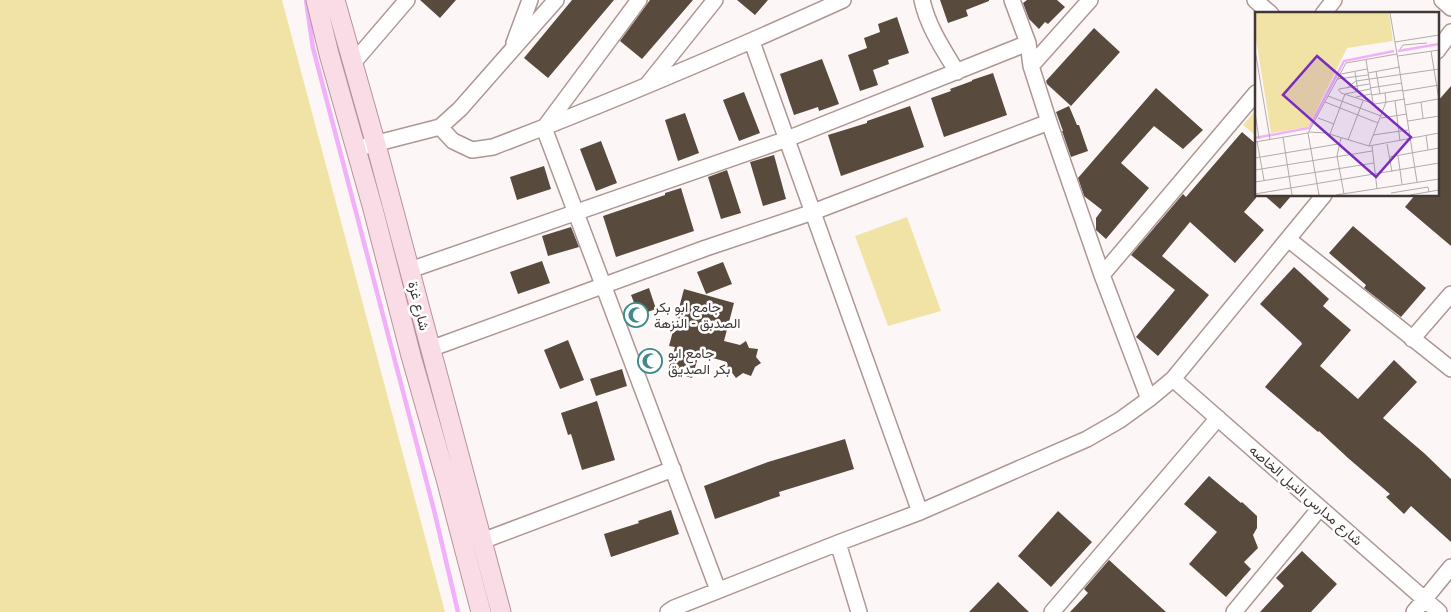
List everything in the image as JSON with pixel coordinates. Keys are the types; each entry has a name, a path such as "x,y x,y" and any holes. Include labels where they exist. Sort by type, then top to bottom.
{"main road":[{"name":"شارع غزة","path":"316,0 329,54 481,612"},
{"name":"شارع غزة","path":"335,0 376,144 501,612"}],"street":[{"path":"353,63 407,0"},
{"path":"509,54 530,0"},
{"path":"356,149 440,127 460,110 556,0"},
{"path":"646,86 715,0"},
{"path":"440,127 453,140 472,150 493,147 544,128 752,42 843,0"},
{"path":"922,0 932,31 957,72"},
{"path":"1012,0 1028,43 1031,66 1049,122 1102,274 1149,399"},
{"path":"1031,66 1090,0"},
{"path":"1255,0 1269,12"},
{"path":"1325,12 1334,0"},
{"path":"1442,0 1451,8"},
{"path":"544,128 635,1"},
{"path":"1438,50 1451,32"},
{"path":"752,42 920,512"},
{"path":"410,270 787,139 1028,43"},
{"path":"1102,274 1255,94"},
{"path":"430,349 706,248 813,212 1049,122"},
{"path":"544,128 718,590"},
{"path":"668,612 718,590 920,512 1087,439 1120,420 1149,399 1173,378 1323,196"},
{"path":"1288,239 1451,369"},
{"path":"1412,339 1451,294"},
{"name":"شارع مدارس النيل الخاصه","path":"1173,378 1439,612"},
{"path":"1052,612 1218,418"},
{"path":"482,541 673,469"},
{"path":"1234,612 1320,508"},
{"path":"838,543 859,612"},
{"path":"1414,612 1451,566"}],"shaded area":[{"path":"0,0 282,0 445,612 0,612"},
{"path":"1255,111 1255,135 1243,125"},
{"path":"907,217 941,311 888,326 855,236"}],"building":[{"path":"420,0 456,0 440,18"},
{"path":"572,0 614,0 548,78 524,58"},
{"path":"650,0 693,0 642,59 620,41"},
{"path":"737,0 768,0 755,15"},
{"path":"940,0 989,1 966,10 968,16 948,23"},
{"path":"1027,0 1057,0 1065,7 1048,24 1045,22 1039,29 1029,19 1023,3"},
{"path":"897,17 909,53 888,60 889,64 873,70 878,85 860,91 848,55 867,48 864,38 880,32 878,24"},
{"path":"1094,28 1120,52 1071,106 1046,81"},
{"path":"822,59 839,104 819,111 818,107 794,115 780,74"},
{"path":"993,73 1007,115 944,137 931,98"},
{"path":"1451,86 1451,246 1405,207 1414,196 1438,196 1438,101"},
{"path":"1156,88 1203,130 1183,149 1154,126 1121,163 1149,188 1106,239 1096,230 1096,218 1102,210 1084,196 1078,178"},
{"path":"744,92 760,133 739,141 723,100"},
{"path":"910,106 924,147 841,176 828,135 867,123 867,121"},
{"path":"1069,106 1077,125 1079,125 1088,151 1071,157 1056,112"},
{"path":"685,113 699,153 678,161 665,120"},
{"path":"1242,132 1255,143 1256,198 1244,212 1264,230 1235,263 1190,222 1162,256 1209,295 1158,356 1136,337 1175,290 1131,255 1183,194 1186,197"},
{"path":"601,141 617,183 596,191 580,149"},
{"path":"774,155 786,199 763,206 750,162"},
{"path":"544,166 551,189 517,200 510,177"},
{"path":"727,170 741,213 721,219 708,177"},
{"path":"681,188 694,231 616,257 603,216"},
{"path":"1265,196 1291,196 1280,209"},
{"path":"1353,226 1426,288 1401,317 1364,288 1366,285 1329,253"},
{"path":"571,227 579,247 548,256 542,236"},
{"path":"542,261 550,283 518,294 510,272"},
{"path":"723,262 732,284 706,294 697,272"},
{"path":"1294,267 1329,299 1323,306 1351,330 1320,366 1358,399 1394,360 1417,382 1383,418 1451,479 1451,542 1411,506 1404,514 1386,497 1390,494 1319,431 1265,387 1302,344 1260,304"},
{"path":"649,288 656,309 639,315 631,295"},
{"path":"684,289 734,303 724,341 740,345 746,341 749,348 758,349 756,357 761,363 755,367 751,376 743,373 736,378 730,370 725,368 727,362 699,354 692,378 668,371 675,347 669,346"},
{"path":"568,340 584,380 560,389 544,350"},
{"path":"622,369 627,386 596,396 590,379"},
{"path":"597,401 615,460 582,470 571,434 568,435 561,413"},
{"path":"845,439 854,469 779,492 780,496 715,519 704,486 768,462"},
{"path":"1209,476 1257,516 1257,528 1253,535 1258,548 1244,562 1251,569 1226,597 1189,564 1217,532 1184,504"},
{"path":"671,510 679,534 611,557 604,534"},
{"path":"1058,511 1092,542 1051,587 1018,556"},
{"path":"1302,551 1337,584 1311,612 1260,612 1284,586 1276,578"},
{"path":"1109,560 1166,612 1070,612 1088,593 1084,589"},
{"path":"998,582 1029,612 969,612"}],"waterway":[{"path":"306,0 313,48 434,510 458,612"}],"place":[{"name":"جامع ابو بكر الصدبق - النزهة","path":"636,315"},
{"name":"جامع ابو بكر الصديق","path":"650,361"}]}
